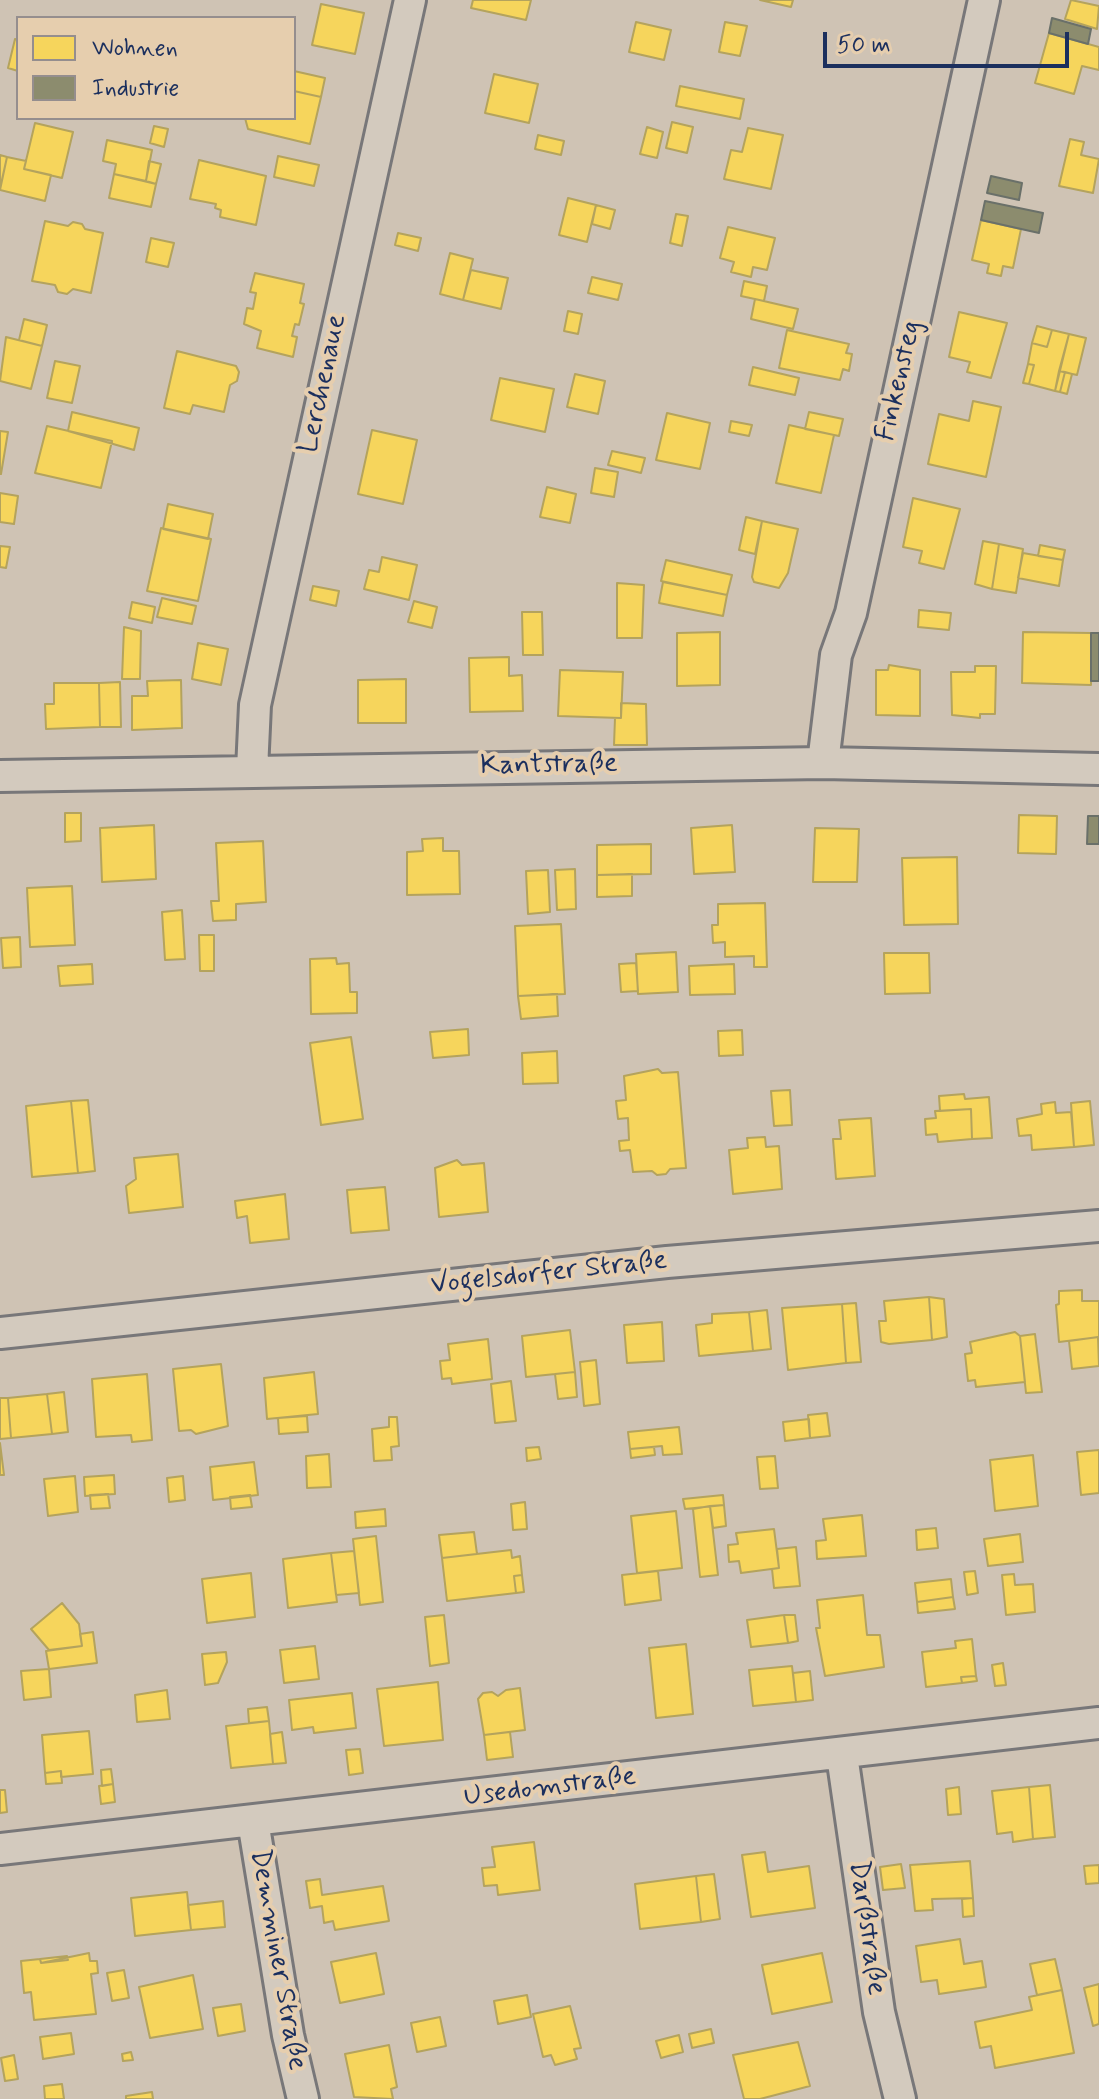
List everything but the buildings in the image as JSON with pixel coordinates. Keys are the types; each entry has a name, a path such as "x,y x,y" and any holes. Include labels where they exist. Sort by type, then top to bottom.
{"street":[{"name":"Lerchenaue","path":"252,770 255,705 410,0"},
{"name":"Finkensteg","path":"823,763 836,655 851,613 984,0"},
{"name":"Kantstraße","path":"0,776 823,763 1099,769"},
{"name":"Vogelsdorfer Straße","path":"0,1333 667,1262 1099,1226"},
{"name":"Usedomstraße","path":"0,1849 842,1755 1099,1723"},
{"name":"Darßstraße","path":"842,1755 879,2012 900,2099"},
{"name":"Demminer Straße","path":"253,1821 288,2035 303,2099"}]}
